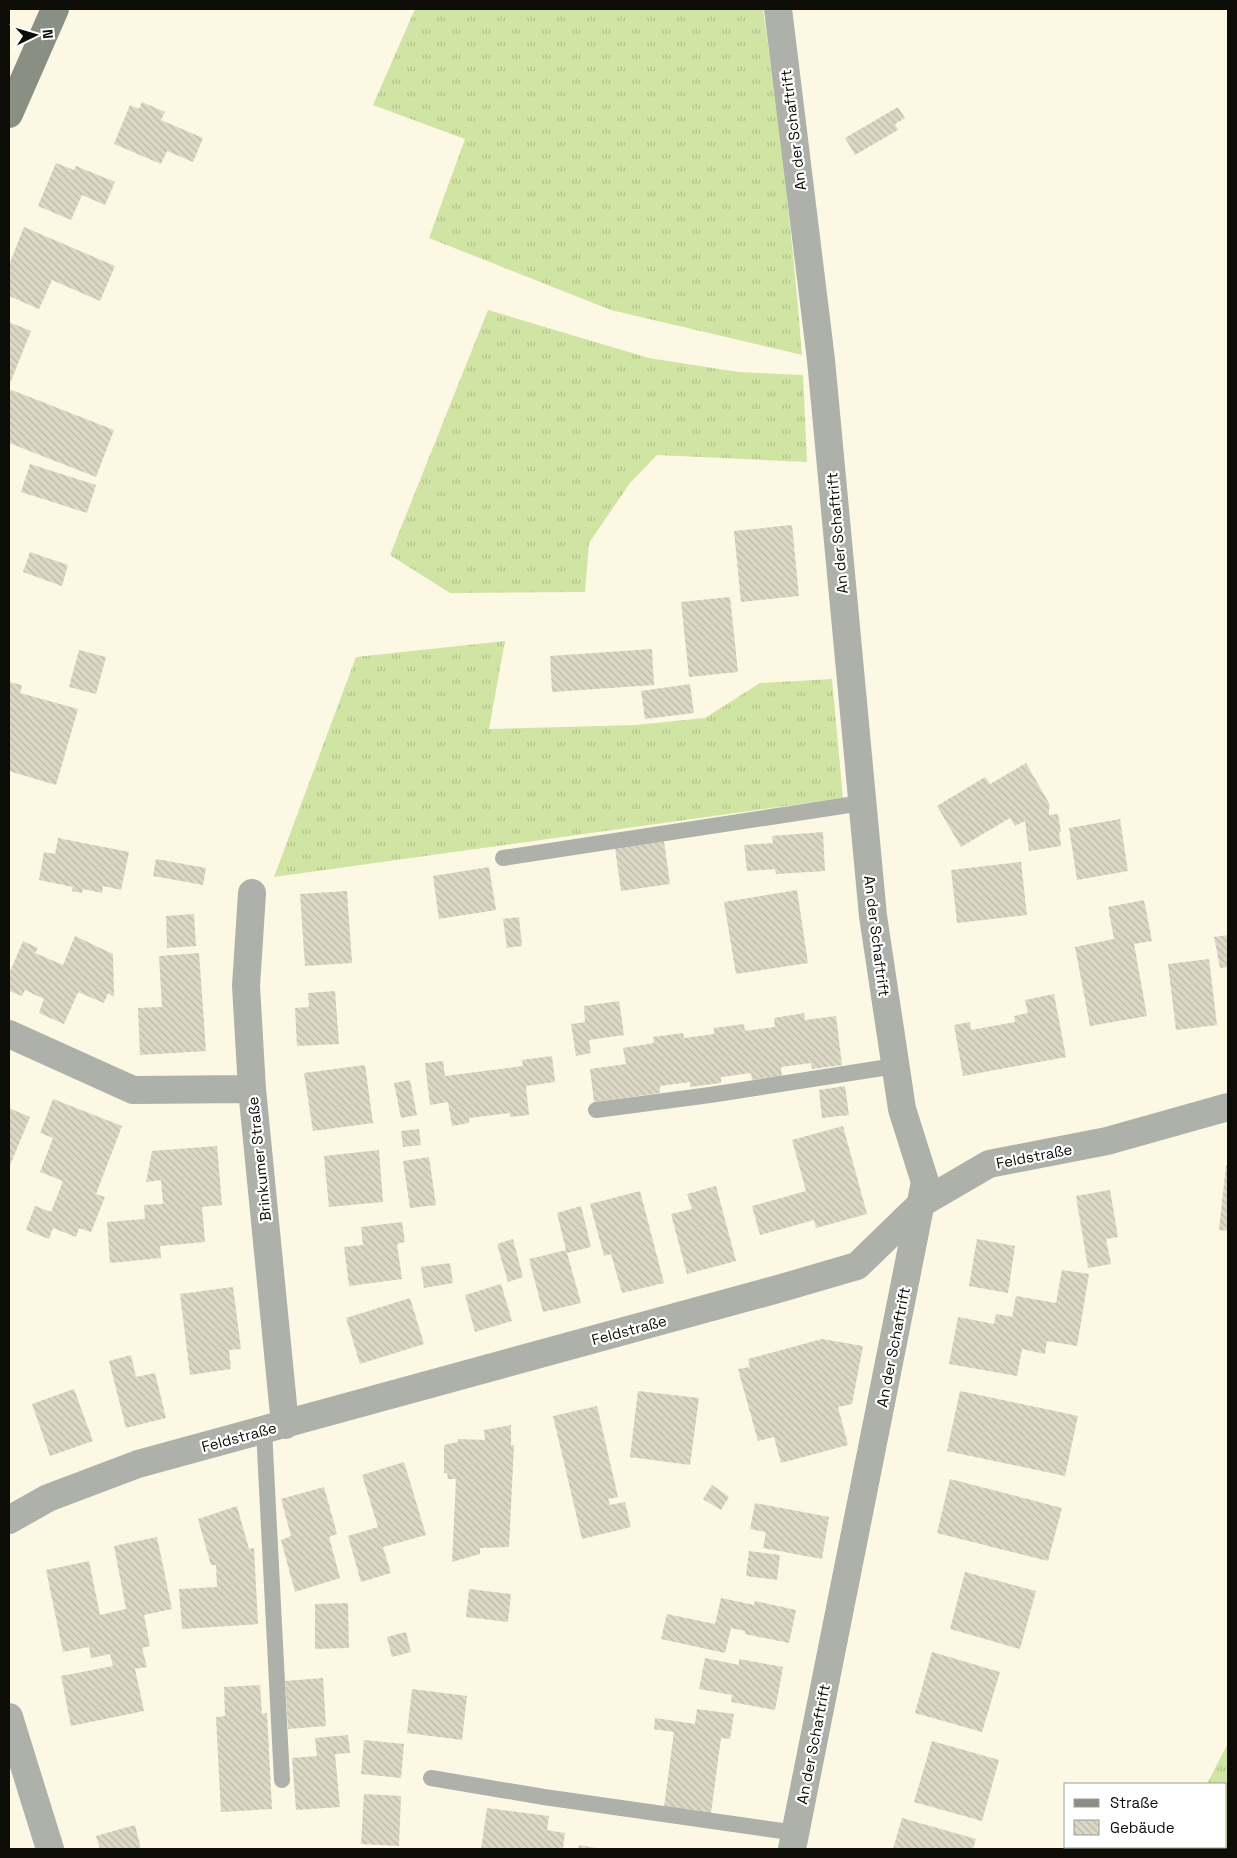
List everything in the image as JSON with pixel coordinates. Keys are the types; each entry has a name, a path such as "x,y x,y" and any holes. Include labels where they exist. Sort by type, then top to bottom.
{"main road":[{"path":"9,114 55,9"}],"street":[{"name":"An der Schaftrift","path":"778,9 821,360 872,916 902,1109 925,1182 794,1841"},
{"name":"Brinkumer Straße","path":"252,893 246,986 274,1427"},
{"path":"9,1034 133,1090 252,1089"},
{"name":"Feldstraße","path":"9,1520 48,1498 138,1464 857,1266 922,1203 989,1164 1107,1142 1228,1107"},
{"path":"9,1717 50,1849"}],"lane":[{"path":"503,858 862,803"},
{"path":"596,1110 710,1095 895,1066"},
{"path":"274,1427 282,1780"},
{"path":"431,1778 794,1841"}],"green space":[{"path":"415,9 763,9 785,182 802,355 611,310 429,238 465,139 373,105"},
{"path":"488,310 649,358 738,372 803,375 807,462 657,455 630,483 589,543 585,592 450,593 390,555"},
{"path":"505,641 489,729 636,725 705,718 760,683 832,679 843,798 274,877 356,657"},
{"path":"1228,1743 1228,1849 1192,1848 1227,1848 1227,1783 1208,1783"}],"building":[{"path":"142,102 165,112 161,120 203,138 193,162 167,151 161,164 114,144 130,105 139,109"},
{"path":"898,107 905,118 895,124 898,130 855,155 845,138"},
{"path":"56,163 74,170 76,166 115,182 105,205 82,195 71,220 38,206"},
{"path":"24,227 115,266 100,301 52,280 39,309 9,296 9,265"},
{"path":"9,322 31,331 9,386"},
{"path":"9,389 114,430 96,477 9,443"},
{"path":"30,464 96,485 87,513 21,492"},
{"path":"792,525 799,596 741,602 734,531"},
{"path":"30,552 68,565 62,586 23,572"},
{"path":"730,597 738,672 689,677 681,602"},
{"path":"652,649 654,685 552,692 550,656"},
{"path":"79,650 106,657 96,694 69,687"},
{"path":"9,682 22,685 20,693 78,709 56,785 9,771"},
{"path":"690,684 694,713 645,719 641,691"},
{"path":"1026,763 1050,805 1049,815 1058,814 1061,846 1029,851 1025,821 1015,826 1010,818 961,847 937,806 985,777 990,784"},
{"path":"1120,819 1128,871 1077,880 1069,828"},
{"path":"823,832 825,871 776,874 775,869 747,871 744,845 773,843 772,836"},
{"path":"58,838 129,852 121,890 103,886 102,893 83,889 82,893 72,891 73,887 39,880 44,852 55,854"},
{"path":"664,841 670,884 621,891 615,848"},
{"path":"156,859 206,868 203,885 153,876"},
{"path":"1021,862 1027,915 957,923 951,870"},
{"path":"489,867 496,910 439,919 433,876"},
{"path":"797,890 808,963 736,974 724,902"},
{"path":"347,891 352,963 305,966 300,894"},
{"path":"1144,900 1152,941 1134,944 1147,1016 1090,1026 1075,947 1114,939 1108,907"},
{"path":"194,914 196,946 167,948 166,916"},
{"path":"519,917 522,946 507,948 503,919"},
{"path":"1228,935 1228,967 1220,968 1214,937"},
{"path":"75,936 113,954 114,997 108,993 104,1003 78,992 64,1024 39,1013 44,999 25,990 22,996 9,991 9,974 23,941 38,948 35,953 63,965"},
{"path":"199,953 206,1051 140,1055 138,1008 162,1007 159,956"},
{"path":"1209,959 1217,1025 1176,1030 1168,964"},
{"path":"335,991 339,1044 297,1046 295,1008 309,1007 308,993"},
{"path":"1054,994 1066,1057 963,1076 954,1025 970,1022 971,1030 1015,1022 1014,1016 1028,1013 1025,1000"},
{"path":"619,1001 624,1035 589,1040 591,1053 576,1056 571,1024 585,1022 584,1006"},
{"path":"804,1013 805,1020 836,1016 842,1065 812,1069 811,1063 781,1067 782,1076 752,1080 751,1073 721,1077 721,1083 690,1087 690,1082 660,1086 660,1093 594,1102 590,1069 626,1064 623,1048 654,1043 653,1037 683,1033 684,1038 714,1034 714,1028 744,1024 745,1031 775,1027 774,1018"},
{"path":"552,1056 555,1082 526,1086 529,1115 510,1117 510,1113 469,1118 469,1123 452,1126 448,1102 430,1105 425,1063 443,1061 445,1076 523,1066 522,1060"},
{"path":"365,1065 373,1123 313,1131 304,1073"},
{"path":"410,1080 417,1115 401,1118 394,1083"},
{"path":"845,1086 849,1115 822,1118 819,1090"},
{"path":"53,1099 122,1126 96,1194 105,1197 91,1232 79,1228 76,1237 53,1228 49,1239 26,1230 35,1206 51,1212 63,1181 40,1172 53,1138 40,1133"},
{"path":"9,1108 30,1117 9,1168"},
{"path":"843,1126 867,1214 816,1228 814,1220 760,1235 752,1206 806,1191 792,1140"},
{"path":"419,1129 421,1145 403,1147 401,1131"},
{"path":"217,1146 222,1205 202,1207 205,1242 160,1246 161,1258 110,1263 107,1222 145,1219 144,1205 163,1204 161,1180 146,1182 152,1151"},
{"path":"379,1150 383,1202 329,1207 324,1156"},
{"path":"429,1157 436,1205 410,1208 403,1161"},
{"path":"1226,1165 1228,1165 1228,1231 1219,1230"},
{"path":"716,1186 736,1261 687,1274 671,1214 692,1209 687,1194"},
{"path":"1110,1190 1118,1237 1106,1239 1111,1264 1088,1268 1076,1196"},
{"path":"640,1191 664,1283 622,1293 611,1254 604,1256 590,1204"},
{"path":"581,1206 591,1247 567,1253 581,1303 543,1312 529,1259 566,1250 557,1213"},
{"path":"402,1222 405,1242 397,1244 402,1279 349,1286 344,1247 363,1245 361,1227"},
{"path":"513,1239 523,1277 508,1282 497,1244"},
{"path":"977,1239 1015,1246 1008,1293 969,1286"},
{"path":"450,1263 453,1283 424,1288 421,1267"},
{"path":"1062,1270 1089,1274 1077,1346 1047,1341 1045,1354 1022,1349 1017,1376 949,1364 958,1317 994,1324 996,1314 1012,1317 1016,1296 1056,1303"},
{"path":"501,1284 512,1321 475,1332 465,1295"},
{"path":"233,1287 241,1349 229,1350 231,1369 190,1375 180,1294"},
{"path":"410,1298 424,1344 360,1364 346,1318"},
{"path":"822,1339 863,1346 852,1404 838,1407 848,1445 781,1463 774,1437 758,1441 738,1369 750,1367 748,1359"},
{"path":"131,1355 136,1377 155,1373 166,1418 126,1428 109,1361"},
{"path":"74,1389 93,1441 50,1456 32,1404"},
{"path":"638,1391 699,1398 690,1465 630,1457"},
{"path":"960,1391 1078,1416 1065,1476 947,1451"},
{"path":"597,1406 618,1497 608,1499 610,1505 625,1502 631,1527 582,1539 553,1416"},
{"path":"511,1425 511,1445 514,1445 509,1547 480,1548 480,1554 452,1562 456,1479 448,1479 447,1473 444,1473 444,1445 458,1442 458,1439 485,1440 484,1430"},
{"path":"404,1462 426,1535 383,1547 391,1573 361,1582 348,1536 378,1527 362,1475"},
{"path":"950,1479 1062,1508 1048,1561 937,1533"},
{"path":"712,1485 729,1497 721,1510 703,1499"},
{"path":"324,1487 337,1534 329,1537 340,1578 295,1592 281,1540 291,1536 281,1499"},
{"path":"755,1503 829,1517 822,1559 763,1548 766,1532 750,1529"},
{"path":"237,1506 249,1549 254,1548 258,1624 182,1629 179,1589 217,1587 216,1565 211,1565 198,1519"},
{"path":"157,1537 172,1609 144,1615 150,1646 142,1648 147,1667 135,1669 144,1711 71,1726 61,1676 113,1666 110,1654 91,1658 89,1647 63,1652 46,1570 89,1561 100,1615 126,1609 114,1546"},
{"path":"749,1551 780,1555 777,1580 746,1576"},
{"path":"965,1572 1036,1591 1020,1649 950,1629"},
{"path":"469,1589 511,1594 508,1622 466,1617"},
{"path":"721,1598 754,1605 755,1601 796,1610 789,1643 745,1634 745,1631 731,1628 725,1653 661,1639 667,1614 715,1624"},
{"path":"348,1603 349,1648 315,1649 315,1604"},
{"path":"406,1632 411,1652 392,1657 387,1637"},
{"path":"932,1652 1000,1672 982,1732 915,1713"},
{"path":"705,1658 739,1665 739,1659 783,1667 775,1710 731,1702 732,1695 699,1689"},
{"path":"323,1678 326,1726 288,1729 285,1681"},
{"path":"260,1685 262,1714 267,1713 272,1809 221,1812 216,1717 225,1716 224,1687"},
{"path":"412,1689 467,1696 462,1740 407,1733"},
{"path":"697,1709 734,1714 730,1739 721,1738 711,1813 664,1807 674,1732 654,1729 655,1718 695,1724"},
{"path":"348,1735 350,1753 335,1754 340,1807 296,1810 292,1758 317,1756 315,1738"},
{"path":"364,1740 404,1744 401,1778 361,1774"},
{"path":"932,1741 999,1760 982,1821 914,1802"},
{"path":"364,1794 401,1796 399,1846 361,1844"},
{"path":"487,1808 549,1816 547,1830 565,1833 563,1849 481,1849"},
{"path":"902,1818 976,1839 973,1849 893,1849"},
{"path":"135,1825 141,1849 100,1849 96,1836"},
{"path":"579,1845 596,1848 596,1849 578,1849"}]}
